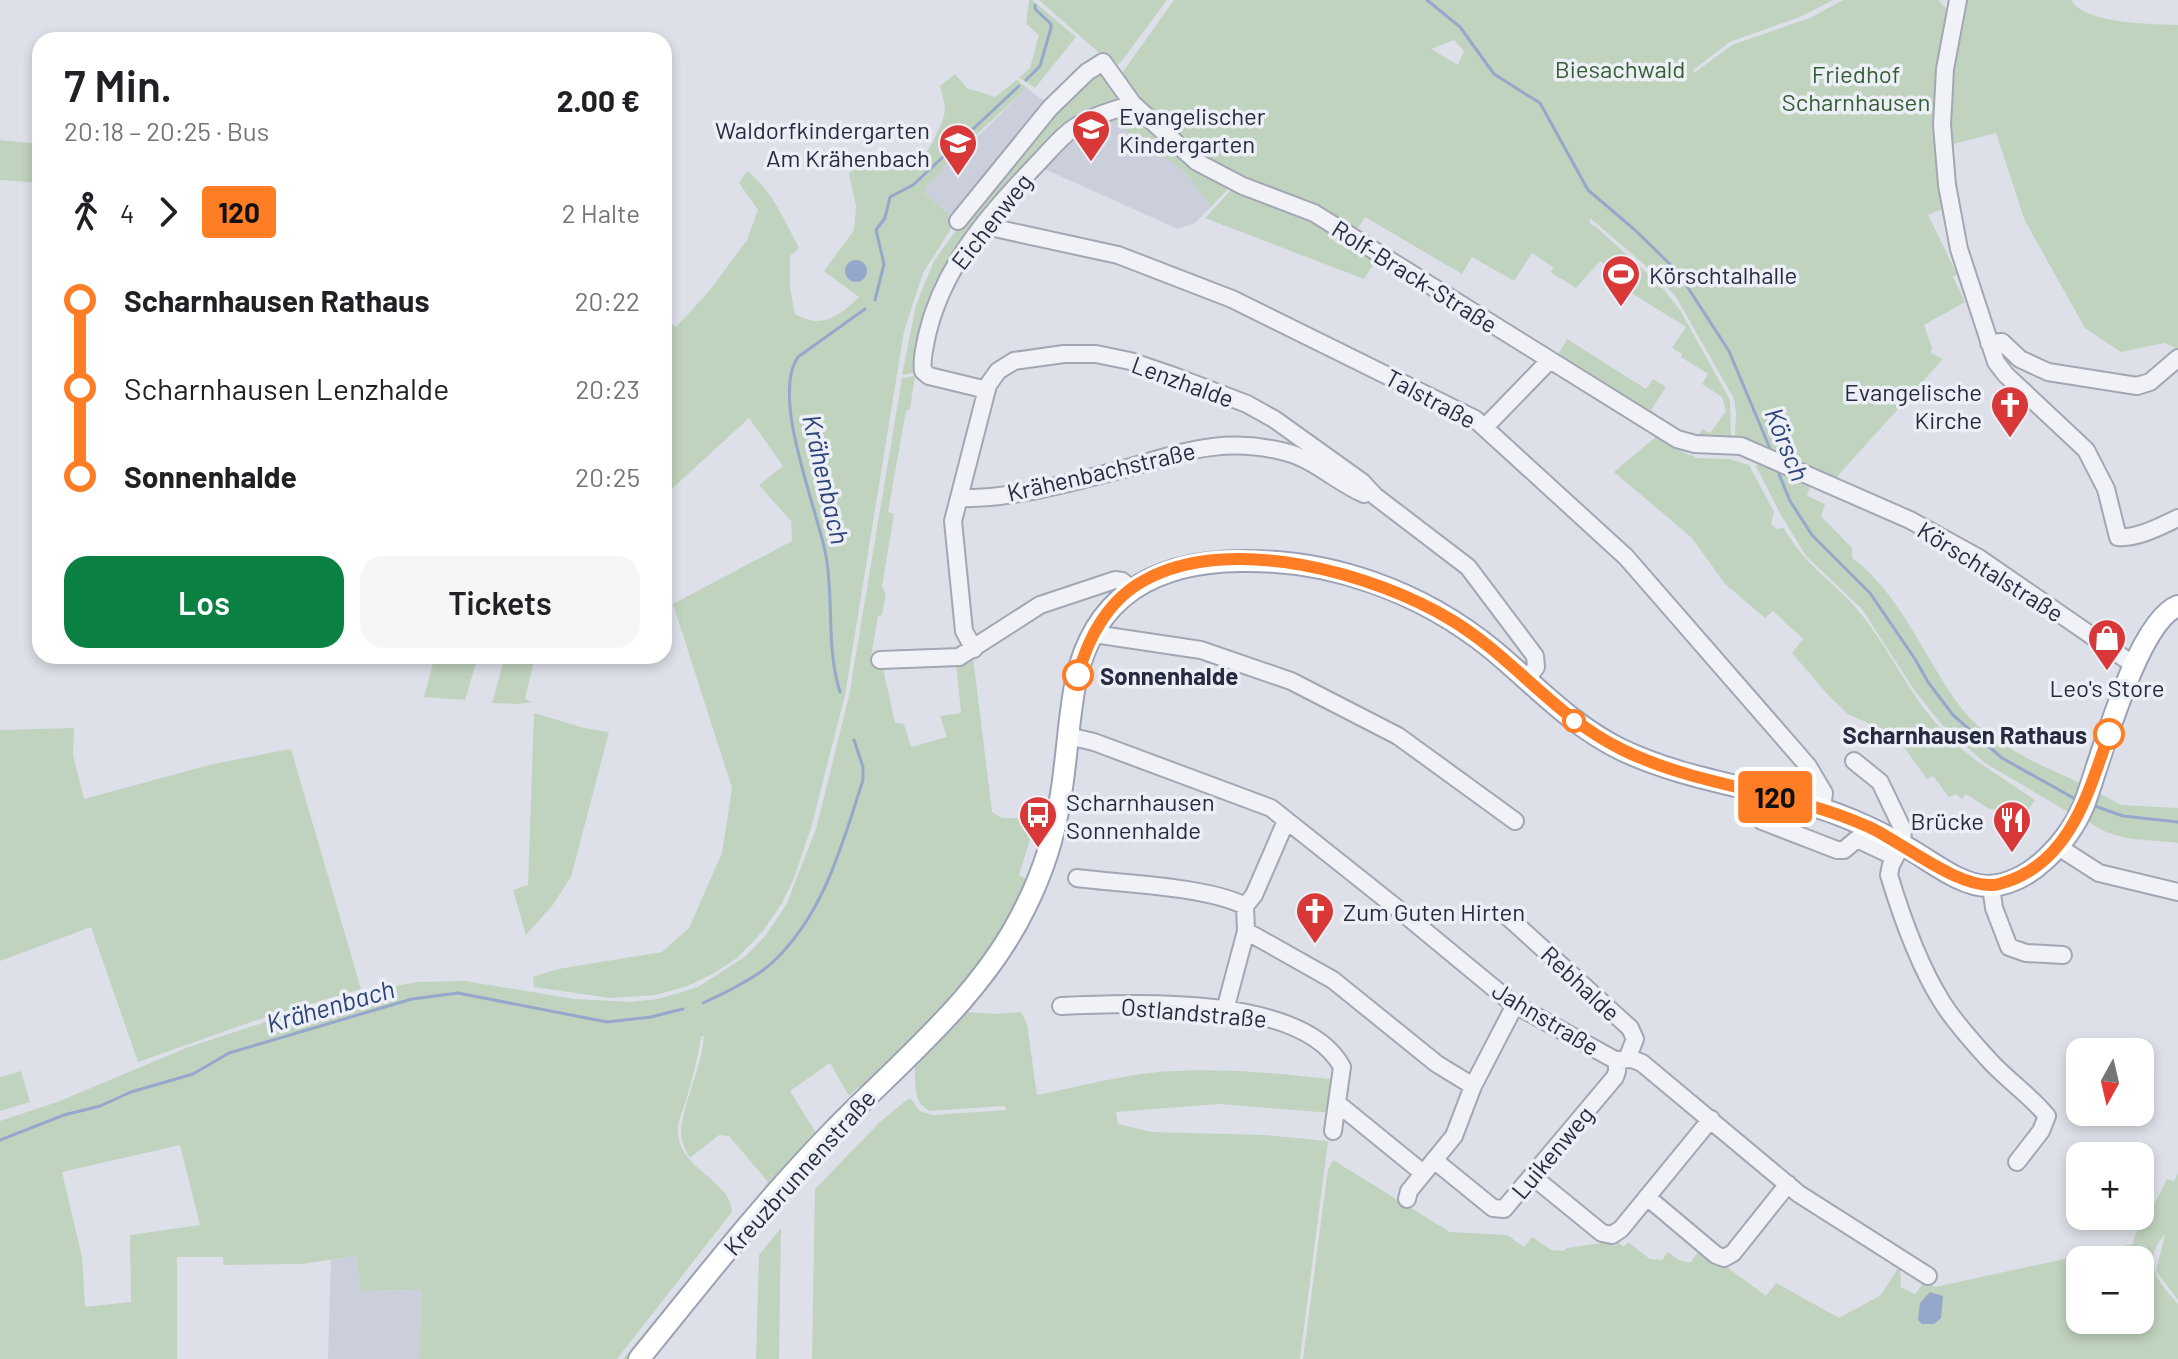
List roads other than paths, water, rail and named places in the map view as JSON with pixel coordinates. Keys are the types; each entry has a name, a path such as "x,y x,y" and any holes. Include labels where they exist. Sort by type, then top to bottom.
{"main road":[{"name":"Kreuzbrunnenstraße","path":"639,1359 786,1181 968,993 1011,935 1043,869 1059,805 1078,675 1094,634 1111,608 1132,589 1169,570 1218,562 1270,562 1333,571 1391,589 1439,613 1490,647 1574,721 1624,750 1689,775 1847,818 1898,850 1965,880 1991,886"},
{"path":"1991,886 2022,875 2057,846 2079,816 2134,665 2153,628 2170,611"}],"street":[{"path":"1958,0 1944,81 1944,163 1957,240 1989,343 2003,371 2088,453 2108,494 2117,535 2127,537 2178,518"},
{"name":"Rolf-Brack-Straße","path":"958,221 1050,108 1087,72 1103,62 1133,104 1203,166 1236,183 1314,213 1677,439 1695,444 1735,445 1753,451"},
{"name":"Eichenweg","path":"987,390 927,375 922,367 939,296 957,262 985,222 1068,132 1087,121 1133,104"},
{"name":"Talstraße","path":"985,222 999,229 1118,255 1232,299 1446,404 1485,427 1620,550 1671,606 1808,766 1824,793 1822,809"},
{"path":"1989,343 2002,342 2020,359 2048,372 2137,386 2148,384 2178,358"},
{"name":"Lenzhalde","path":"974,649 964,631 953,521 987,390 998,371 1010,363 1085,353 1123,359 1180,378 1262,412 1328,456 1473,571 1536,657 1536,667 1526,680"},
{"path":"1485,427 1549,361"},
{"name":"Krähenbachstraße","path":"959,498 979,498 1083,479 1214,445 1263,448 1293,454 1358,491 1375,496"},
{"name":"Körschtalstraße","path":"1753,451 1904,517 1959,546 2134,665"},
{"path":"880,660 955,658 1050,601 1115,580 1123,581 1132,589"},
{"path":"1094,634 1201,650 1291,681 1398,736 1515,821"},
{"name":"Jahnstraße","path":"1068,736 1089,740 1260,803 1403,913 1515,1005 1622,1060 1637,1060 1645,1065 1803,1197 1928,1276"},
{"path":"1854,761 1882,785 1903,829 1889,870 1890,878 1922,963 1939,998 1991,1062 2047,1116 2041,1131 2017,1162"},
{"path":"1762,793 1757,817 1762,821 1837,850 1844,850 1857,839 1898,850"},
{"path":"1225,1010 1246,931 1245,906 1254,895 1286,821"},
{"path":"2057,846 2099,873 2135,880 2154,889 2178,892"},
{"path":"1077,878 1208,894 1245,906"},
{"path":"1991,886 1994,910 2009,947 2026,953 2063,955"},
{"name":"Rebhalde","path":"1507,916 1630,1028 1635,1039 1622,1060"},
{"path":"1246,931 1333,980 1437,1064 1473,1086"},
{"name":"Ostlandstraße","path":"1061,1006 1156,1005 1225,1010 1284,1022 1323,1043 1342,1069 1333,1131"},
{"path":"1407,1199 1408,1192 1454,1136 1473,1086 1515,1005"},
{"name":"Luikenweg","path":"1428,1167 1496,1210 1505,1208 1615,1077 1622,1060"},
{"path":"1337,1103 1428,1167"},
{"path":"1532,1176 1608,1235 1619,1231 1711,1119"},
{"path":"1647,1197 1716,1255 1724,1258 1733,1253 1788,1184"}],"water":[{"path":"856,260 864,263 867,271 864,279 856,282 848,279 845,271 848,263"},
{"path":"1930,1292 1943,1296 1941,1318 1934,1324 1922,1324 1918,1320 1920,1303"}],"waterway":[{"name":"Körsch","path":"1427,0 1460,27 1494,74 1540,103 1588,190 1677,271 1729,351 1771,451"},
{"name":"Krähenbach","path":"1026,80 1040,66 1051,28 1035,5"},
{"name":"Krähenbach","path":"875,300 884,264 876,230 885,218 890,197 913,185 1019,86"},
{"name":"Krähenbach","path":"840,692 833,659 826,556 798,454 789,398 791,375 798,357 865,309"},
{"name":"Körsch","path":"1777,469 1790,501 1812,535 1870,593 1953,715 2002,758 2077,800"},
{"name":"Krähenbach","path":"703,1003 766,968 791,943 806,922 839,853 863,780 863,767 854,740"},
{"name":"Körsch","path":"2092,805 2123,816 2178,822"},
{"name":"Krähenbach","path":"0,1140 64,1115 100,1106 131,1092 193,1074 229,1053 412,999 458,993 607,1022 651,1017 683,1009"}],"place":[{"name":"Evangelischer Kindergarten","path":"1091,163"},
{"name":"Waldorfkindergarten Am Krähenbach","path":"958,177"},
{"name":"Körschtalhalle","path":"1621,308"},
{"name":"Evangelische Kirche","path":"2010,439"},
{"name":"Leo's Store","path":"2107,672"},
{"name":"Sonnenhalde","path":"1078,675"},
{"name":"Scharnhausen Rathaus","path":"2109,734"},
{"name":"Scharnhausen Sonnenhalde","path":"1038,849"},
{"name":"Brücke","path":"2012,854"},
{"name":"Zum Guten Hirten","path":"1315,945"}],"park label":[{"name":"Biesachwald","path":"1620,68"},
{"name":"Friedhof Scharnhausen","path":"1856,87"}]}
